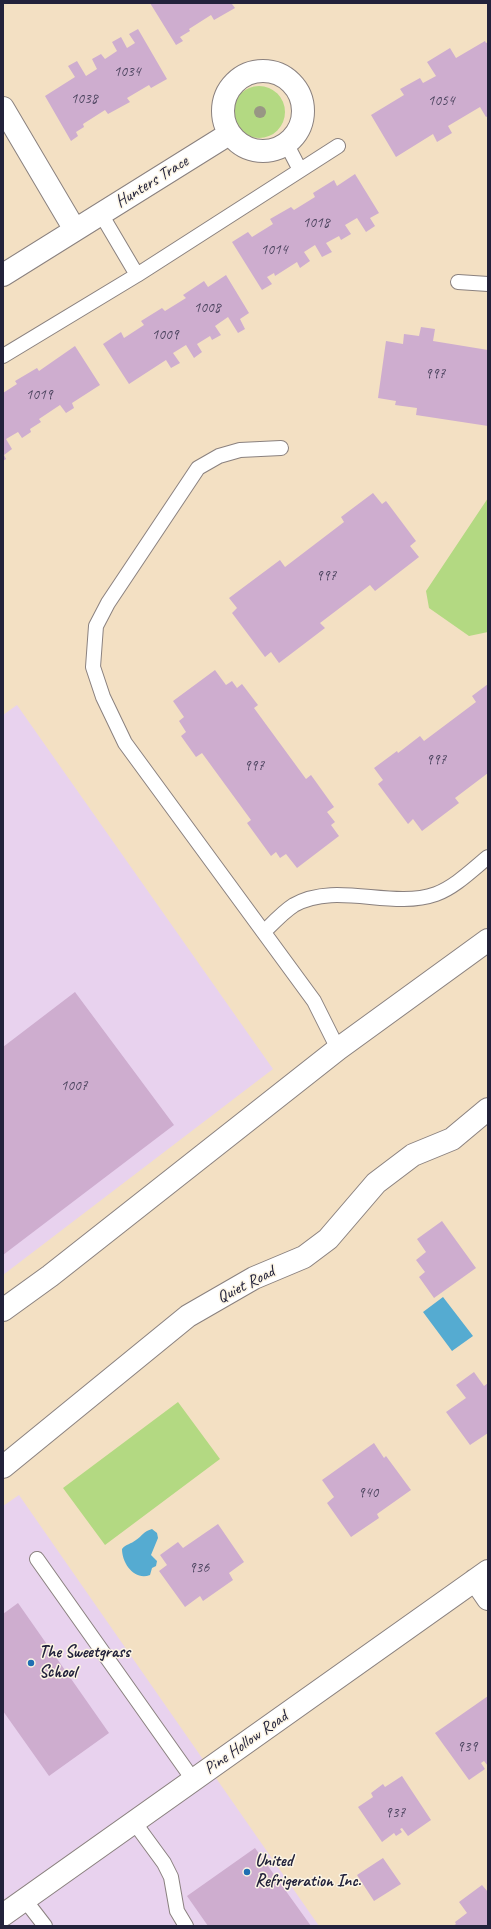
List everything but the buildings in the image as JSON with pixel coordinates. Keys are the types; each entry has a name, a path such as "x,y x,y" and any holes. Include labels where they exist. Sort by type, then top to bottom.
{"street":[{"path":"266,70 280,74 297,89 302,102 303,117 298,130 286,143 277,148 264,151 251,149 238,143 230,134 224,121 222,107 224,98 231,85 242,76 252,71 266,70"},
{"path":"3,108 75,230"},
{"name":"Hunters Trace","path":"3,275 230,134"},
{"path":"3,1310 50,1276 338,1048 488,940"},
{"name":"Quiet Road","path":"3,1467 188,1316 254,1278 304,1258 328,1239 376,1183 413,1155 452,1139 488,1109"},
{"path":"482,1576 488,1599"},
{"name":"Pine Hollow Road","path":"3,1914 194,1781 482,1576"}],"lane":[{"path":"286,143 300,170"},
{"path":"3,356 137,275 338,146"},
{"path":"101,214 137,275"},
{"path":"458,282 488,284"},
{"path":"281,448 240,450 219,456 198,468 108,603 96,626 93,667 103,696 125,743 314,1001 338,1048"},
{"path":"264,932 293,905 315,898 336,896 415,898 436,894 453,885 488,857"},
{"path":"36,1559 194,1781"},
{"path":"134,1822 164,1863 171,1877 177,1911 186,1926"},
{"path":"25,1900 45,1926"}],"shaded area":[{"path":"17,705 273,1069 3,1275 3,715"},
{"path":"19,1495 319,1926 3,1926 3,1506"}],"green space":[{"path":"259,86 269,88 277,94 283,102 285,112 283,122 277,130 269,136 259,138 249,136 241,130 235,122 233,112 235,102 241,94 249,88"},
{"path":"488,498 488,632 469,636 429,608 426,591"},
{"path":"178,1402 220,1459 105,1545 63,1488"}],"water":[{"path":"443,1297 473,1336 452,1351 423,1312"},
{"path":"152,1529 157,1533 158,1538 151,1555 157,1561 156,1566 152,1568 150,1575 139,1576 130,1570 124,1560 122,1549 145,1532"}],"place":[{"name":"The Sweetgrass School","path":"31,1663"},
{"name":"United Refrigeration Inc.","path":"247,1872"}]}
